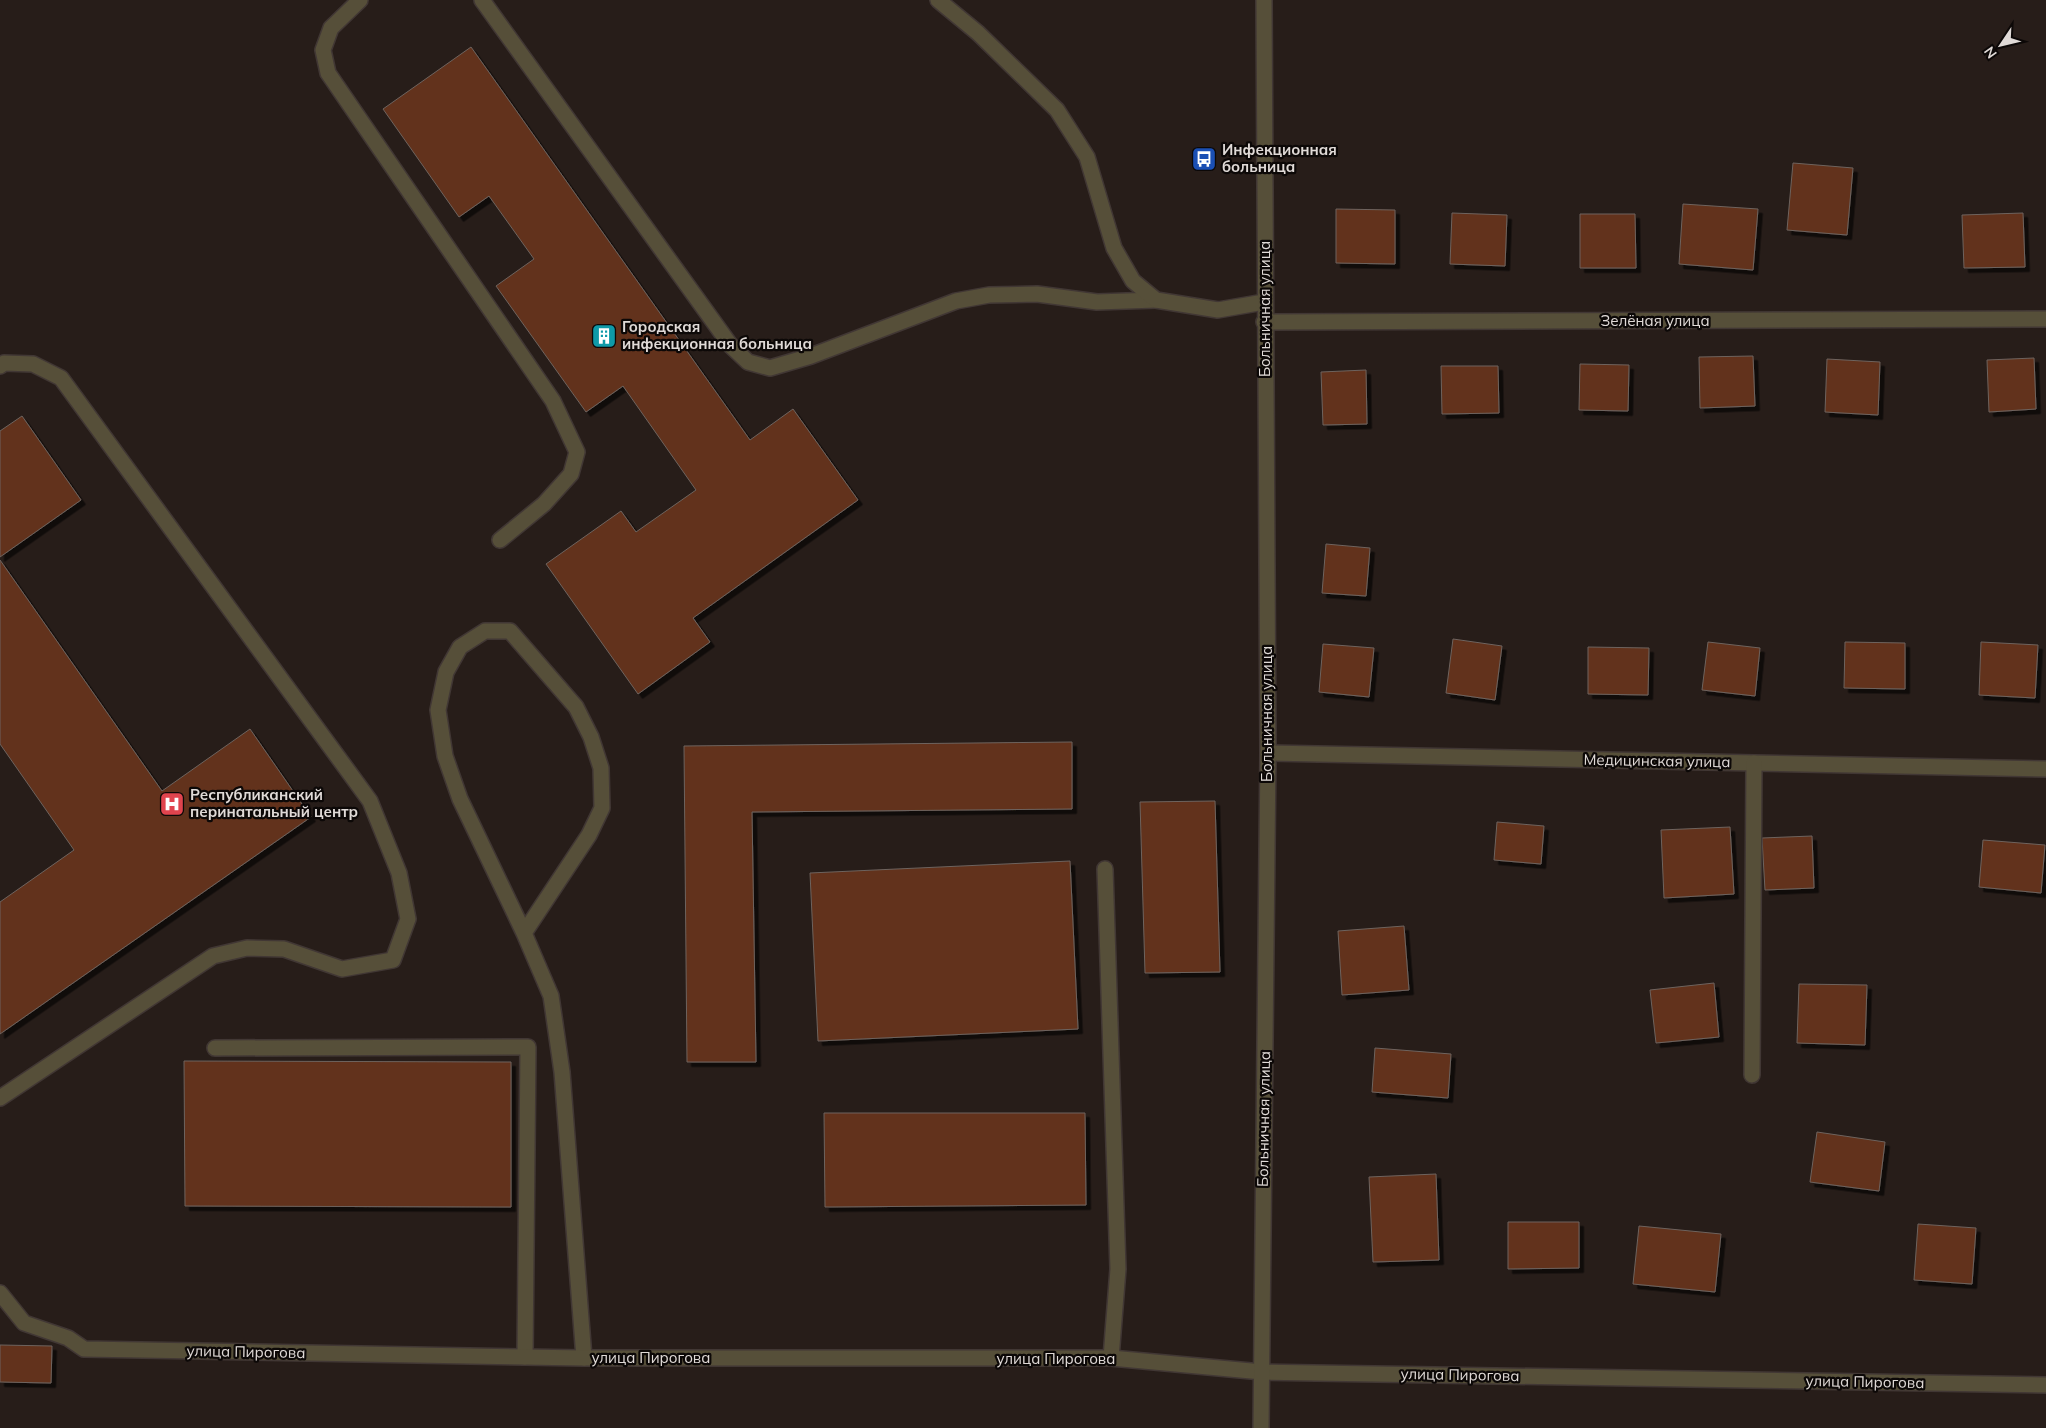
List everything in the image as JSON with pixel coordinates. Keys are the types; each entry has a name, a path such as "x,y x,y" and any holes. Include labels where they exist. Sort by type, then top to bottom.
{"street":[{"path":"360,0 331,28 323,50 328,73 553,401 577,452 571,474 544,504 500,540"},
{"path":"482,0 731,346 748,362 770,368 811,356 956,301 989,295 1037,294 1097,302 1156,300 1218,310 1264,302"},
{"path":"938,0 978,33 1057,110 1087,157 1114,248 1133,281 1156,300"},
{"name":"Больничная улица","path":"1261,1428 1268,754 1264,322 1264,0"},
{"name":"Зелёная улица","path":"1264,322 2046,319"},
{"path":"0,1098 213,956 247,948 284,949 342,969 393,960 408,919 399,873 370,801 61,378 33,364 1,362"},
{"path":"524,934 589,835 602,808 601,768 592,737 576,708 558,686 510,631 485,631 460,647 446,672 438,710 445,756 460,799 551,996 562,1072 584,1358"},
{"name":"Медицинская улица","path":"1268,754 2046,769"},
{"path":"1752,1075 1754,763"},
{"path":"1105,869 1118,1269 1111,1358"},
{"path":"215,1048 528,1047 525,1357"},
{"name":"улица Пирогова","path":"0,1293 24,1323 68,1338 84,1349 584,1358 1111,1358 1262,1372 2046,1385"}],"building":[{"name":"Городская инфекционная больница","path":"471,47 750,440 793,409 858,500 693,618 710,642 638,694 546,564 621,511 636,532 696,490 623,386 586,412 496,286 534,259 489,196 459,217 383,109"},
{"path":"1793,163 1853,168 1847,235 1787,230"},
{"path":"1683,204 1758,209 1753,270 1679,264"},
{"path":"1336,209 1395,210 1395,264 1336,263"},
{"path":"1452,213 1507,215 1505,266 1450,264"},
{"path":"2023,213 2025,267 1964,268 1962,215"},
{"path":"1580,214 1635,214 1636,268 1580,268"},
{"path":"1753,356 1755,406 1700,408 1699,357"},
{"path":"2034,358 2036,409 1989,412 1987,360"},
{"path":"1827,359 1880,362 1878,415 1825,412"},
{"path":"1580,364 1629,365 1628,411 1579,410"},
{"path":"1441,366 1498,366 1499,413 1442,414"},
{"path":"1366,370 1367,424 1323,425 1321,372"},
{"path":"22,416 81,500 0,557 0,431"},
{"path":"1326,544 1370,548 1366,596 1322,593"},
{"name":"Республиканский перинатальный центр","path":"0,560 162,791 250,729 311,817 0,1034 0,902 74,850 0,744"},
{"path":"1453,639 1502,646 1495,700 1446,693"},
{"path":"1708,642 1760,648 1755,696 1702,690"},
{"path":"1845,642 1905,643 1905,689 1844,688"},
{"path":"1981,642 2038,645 2035,698 1979,695"},
{"path":"1323,644 1374,648 1369,697 1319,692"},
{"path":"1588,647 1649,648 1648,695 1588,694"},
{"path":"1072,742 1072,809 752,812 756,1062 687,1062 684,746"},
{"path":"1215,801 1220,972 1145,973 1140,802"},
{"path":"1497,822 1544,826 1541,864 1494,860"},
{"path":"1730,827 1734,894 1664,898 1661,830"},
{"path":"1812,836 1814,888 1765,890 1762,838"},
{"path":"1983,840 2045,845 2041,893 1979,887"},
{"path":"1070,861 1078,1029 818,1041 810,873"},
{"path":"1404,926 1409,990 1342,995 1338,931"},
{"path":"1714,983 1719,1037 1656,1043 1650,990"},
{"path":"1799,984 1867,985 1865,1045 1797,1043"},
{"path":"1375,1048 1451,1054 1448,1098 1372,1092"},
{"path":"184,1061 511,1062 511,1207 185,1206"},
{"path":"824,1113 1085,1113 1086,1205 825,1207"},
{"path":"1817,1132 1885,1142 1879,1191 1810,1182"},
{"path":"1436,1174 1439,1260 1373,1262 1369,1177"},
{"path":"1508,1222 1579,1222 1579,1268 1508,1269"},
{"path":"1918,1224 1976,1228 1972,1284 1914,1280"},
{"path":"1639,1226 1721,1234 1715,1292 1633,1284"},
{"path":"0,1345 52,1346 51,1383 0,1382"}],"place":[{"name":"Инфекционная больница","path":"1204,159"},
{"name":"Городская инфекционная больница","path":"604,336"},
{"name":"Республиканский перинатальный центр","path":"172,804"}]}
